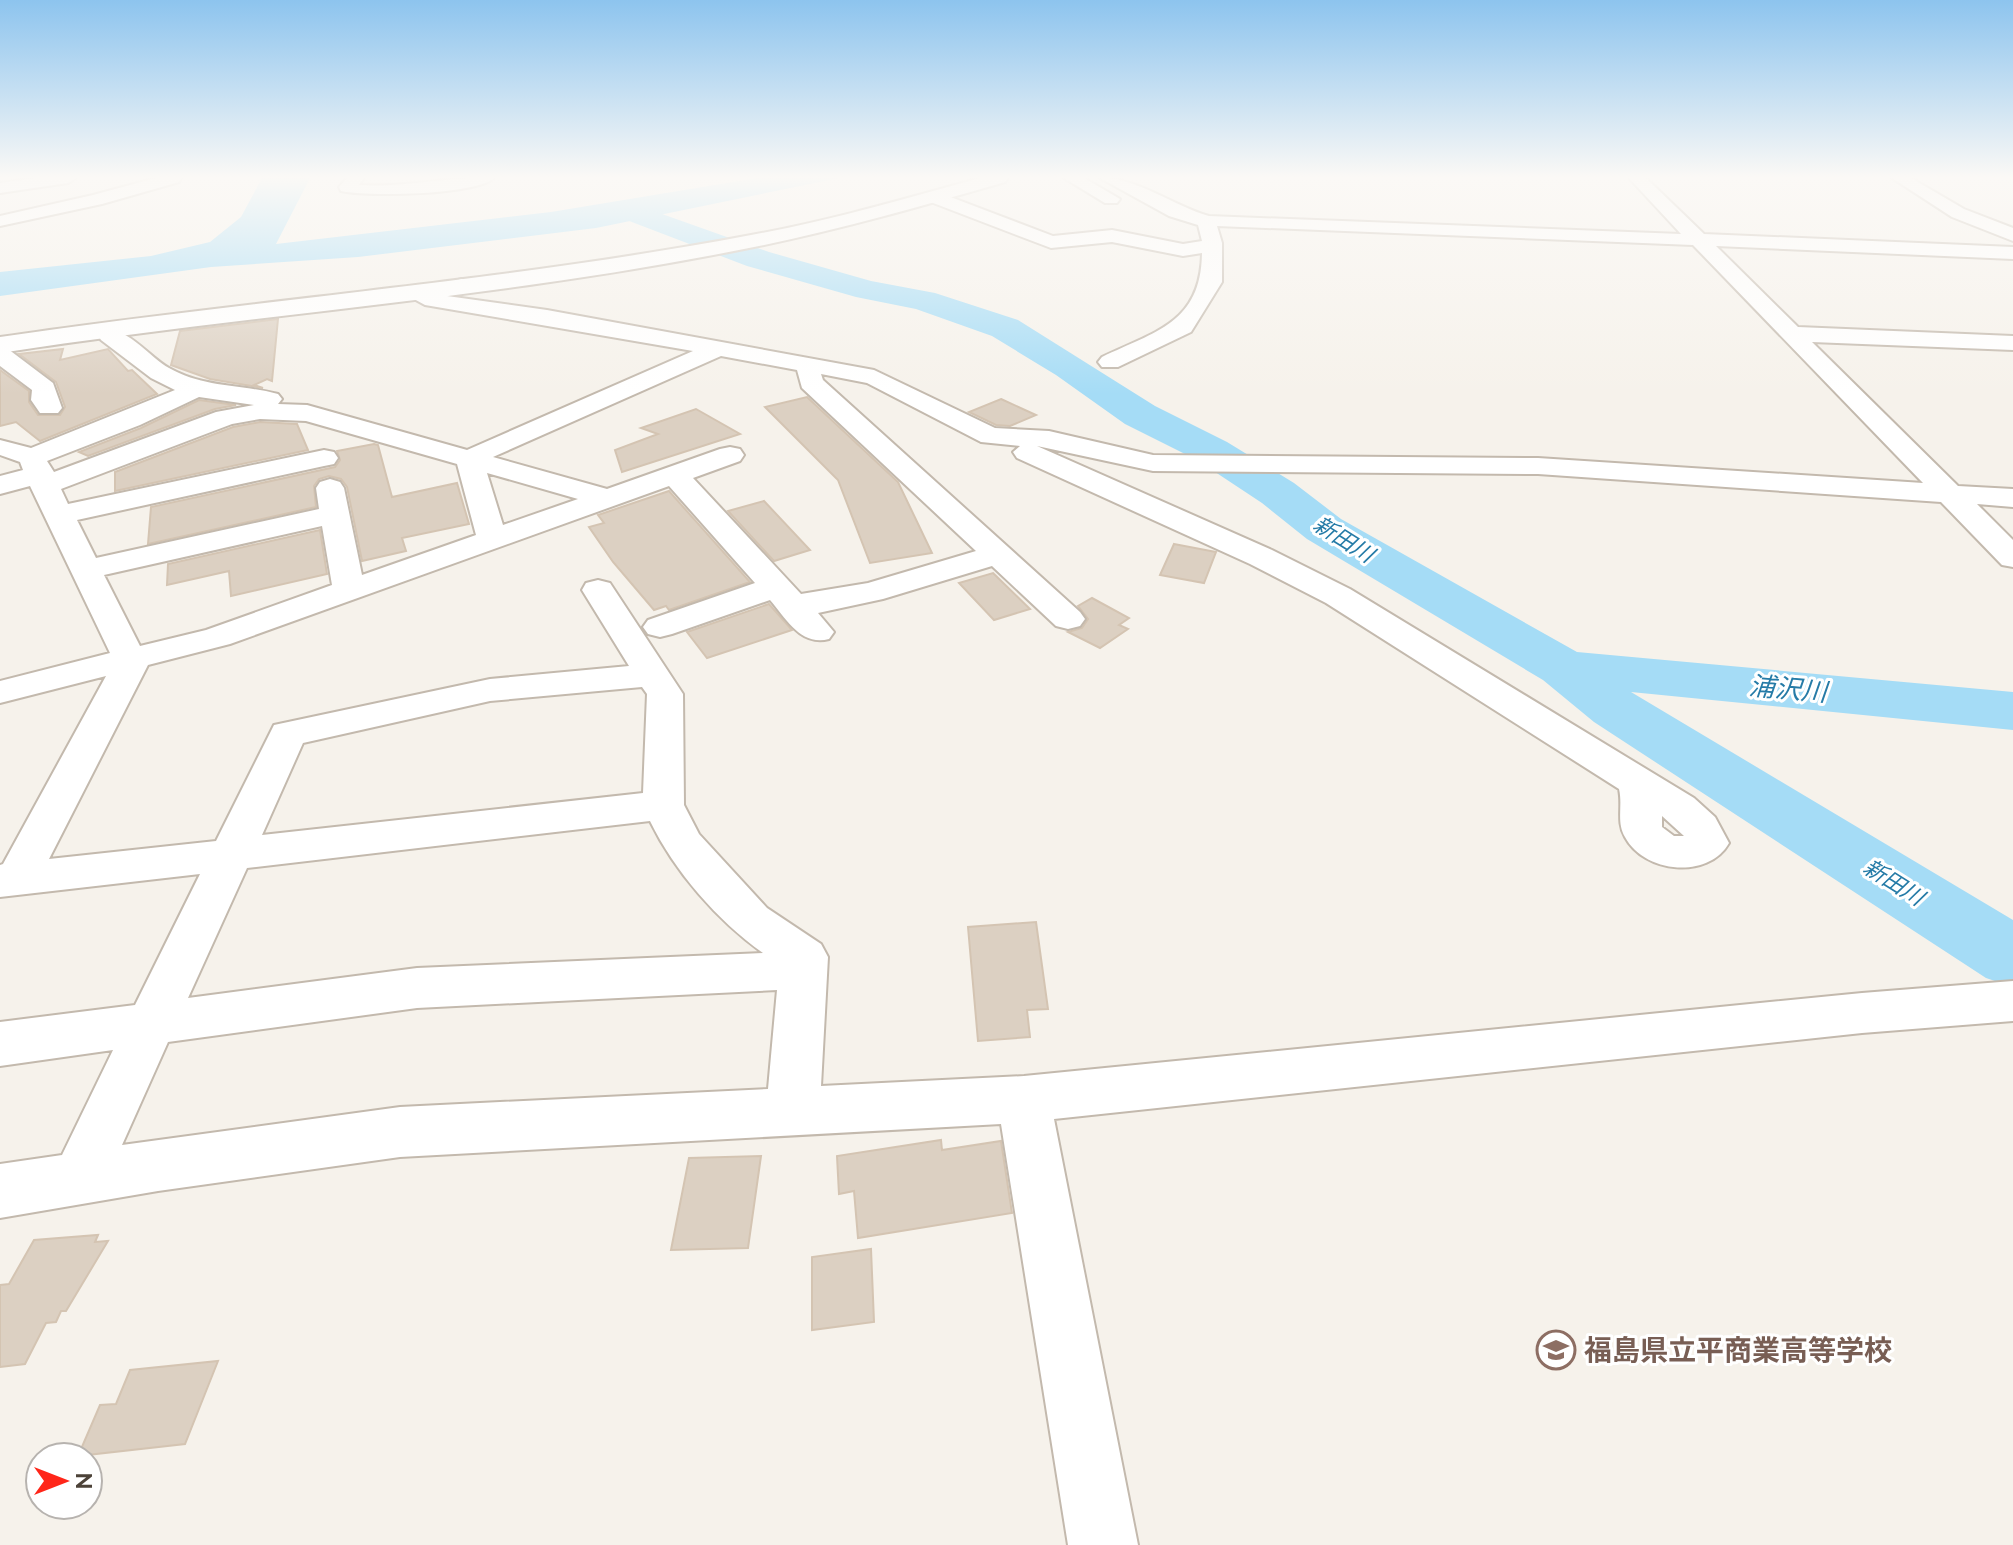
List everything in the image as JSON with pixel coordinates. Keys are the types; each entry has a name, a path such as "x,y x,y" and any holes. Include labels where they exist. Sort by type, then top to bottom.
{"street":[{"path":"0,345 147,322 462,285 703,250"},
{"path":"1110,362 1183,327 1212,282 1211,250"},
{"path":"1709,250 2013,558"},
{"path":"1943,250 2013,253"},
{"path":"425,299 433,293 462,285"},
{"path":"0,353 300,308 425,299 874,377 990,436 1261,557 1338,596 1637,783"},
{"path":"1791,334 2013,343"},
{"path":"109,335 160,373 197,389 267,399 312,415 606,498"},
{"path":"470,461 484,451 719,348"},
{"path":"0,353 44,388 44,400 49,408"},
{"path":"815,367 808,372 811,383 1068,619"},
{"path":"0,485 30,466 197,389"},
{"path":"30,466 260,411 312,415"},
{"path":"312,415 324,458 349,590"},
{"path":"990,436 1049,439 1153,463 1538,466 2013,498"},
{"path":"0,692 218,637 730,455"},
{"path":"60,515 324,458"},
{"path":"470,461 492,539"},
{"path":"30,466 60,515 121,644 133,660"},
{"path":"674,474 817,632"},
{"path":"86,570 335,514"},
{"path":"660,627 785,596 826,603 999,554"},
{"path":"598,590 665,694 663,805 683,844 751,920 804,957 793,1111"},
{"path":"8,880 133,660"},
{"path":"79,1178 288,734 490,690 655,675"},
{"path":"8,880 663,805"},
{"path":"0,1044 417,988 803,970"},
{"path":"0,1191 400,1132 1024,1099 1862,1013 2013,1001"},
{"path":"1024,1099 1103,1545"}],"water":[{"path":"176,250 415,250 211,267 0,296 0,272 151,256"}],"building":[{"path":"278,319 272,381 267,379 254,385 263,388 210,379 171,365 180,331"},
{"path":"63,349 60,360 108,349 128,371 132,370 157,394 40,441 16,422 0,426 0,370 29,391 29,402 38,415 60,415 65,407 56,382 19,354"},
{"path":"807,397 898,482 932,553 870,563 838,480 765,407"},
{"path":"1001,399 1036,415 1010,426 996,425 969,412"},
{"path":"199,400 236,405 215,409 88,456 79,452 141,428"},
{"path":"696,409 740,434 622,472 615,450 658,434 641,428"},
{"path":"260,422 297,424 308,450 115,491 115,472 233,427"},
{"path":"378,445 392,497 457,483 469,524 402,538 406,551 362,561 347,487 341,479 329,476 319,479 314,486 316,507 148,544 151,507 335,467 340,460 337,451"},
{"path":"669,491 750,582 669,610 666,606 654,610 613,562 589,527 604,523 598,515"},
{"path":"764,501 810,550 774,561 728,511"},
{"path":"320,530 327,574 231,596 229,571 167,585 168,564"},
{"path":"1174,544 1216,552 1204,583 1160,575"},
{"path":"993,573 1030,609 994,620 959,583"},
{"path":"1092,598 1129,618 1119,625 1128,629 1100,648 1068,632 1082,628 1088,619 1078,606"},
{"path":"769,604 792,630 707,658 687,632"},
{"path":"1036,922 1048,1009 1027,1010 1030,1037 978,1041 968,927"},
{"path":"941,1140 942,1150 1001,1141 1012,1213 858,1238 854,1191 839,1194 837,1156"},
{"path":"761,1156 748,1248 671,1250 689,1158"},
{"path":"98,1235 95,1242 108,1241 66,1311 61,1311 56,1322 46,1323 25,1364 0,1367 0,1285 9,1284 34,1240"},
{"path":"871,1249 874,1322 812,1330 812,1257"},
{"path":"218,1361 185,1444 104,1453 104,1441 84,1441 100,1405 116,1404 130,1370"}],"waterway":[{"name":"新田川","path":"734,250 868,290 923,300 1005,328 1070,367 1140,415 1212,451 1278,493 1324,529 1563,668"},
{"name":"浦沢川","path":"1563,668 2013,711"},
{"name":"新田川","path":"1563,668 1615,709 2013,957"}],"place":[{"name":"福島県立平商業高等学校","path":"1556,1350"}]}
